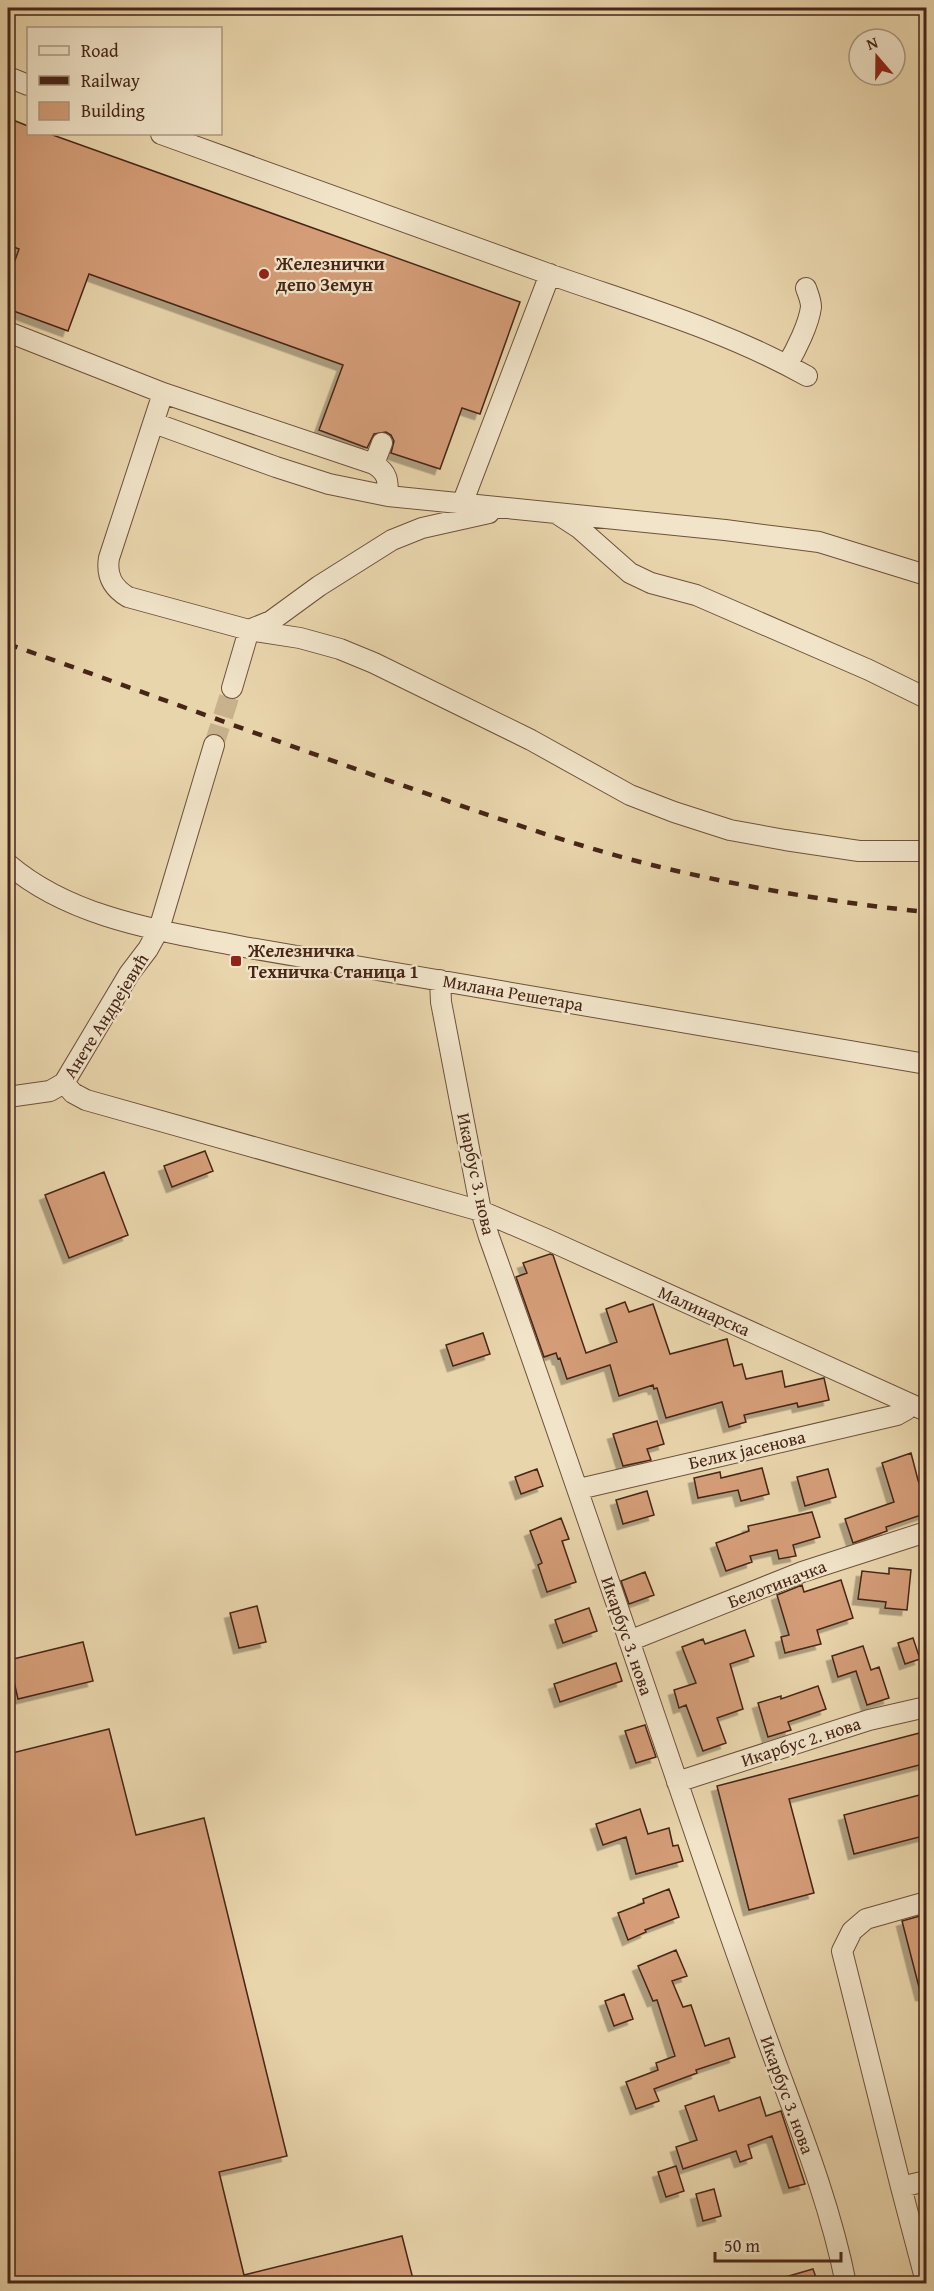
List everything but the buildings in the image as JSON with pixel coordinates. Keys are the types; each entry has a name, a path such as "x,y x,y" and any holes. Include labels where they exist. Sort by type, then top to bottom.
{"street":[{"path":"8,77 27,85"},
{"path":"164,135 710,329 807,376"},
{"path":"462,504 550,274"},
{"path":"787,365 796,350 811,307 806,288"},
{"path":"8,333 163,393 374,464 382,469 388,478 388,496"},
{"path":"163,393 107,566 115,587 128,597 249,630 300,638 374,663 531,741 630,795 685,816 730,830 859,851 927,851"},
{"path":"154,423 287,471 329,484 388,496 725,530 819,542 927,575"},
{"path":"374,464 382,443"},
{"path":"249,630 271,621 319,586 392,540 422,528 511,509"},
{"path":"556,514 579,528 630,573 651,583 696,595 869,670 927,698"},
{"path":"232,688 249,630"},
{"name":"Анете Андрејевић","path":"8,1097 50,1091 64,1083 129,974 148,948 159,929 214,745"},
{"name":"Милана Решетара","path":"8,864 42,890 66,902 135,924 244,946 927,1064"},
{"name":"Икарбус 3. нова","path":"440,980 441,1002 481,1211 579,1489 755,2007 803,2136 839,2250 846,2283"},
{"name":"Малинарска","path":"64,1083 73,1093 86,1100 481,1211 919,1408"},
{"name":"Белих јасенова","path":"579,1489 919,1408"},
{"name":"Белотиначка","path":"629,1641 802,1572 927,1532"},
{"name":"Икарбус 2. нова","path":"677,1782 869,1720 927,1707"},
{"path":"927,1902 866,1919 852,1931 842,1951 927,2282"},
{"path":"901,2187 927,2181"}],"tunnel":[{"path":"214,745 232,688"}],"railway":[{"path":"8,644 365,772 599,850 693,875 759,888 926,912"}],"place":[{"name":"Железнички депо Земун","path":"264,274"},
{"name":"Железничка Техничка Станица 1","path":"236,961"}]}
